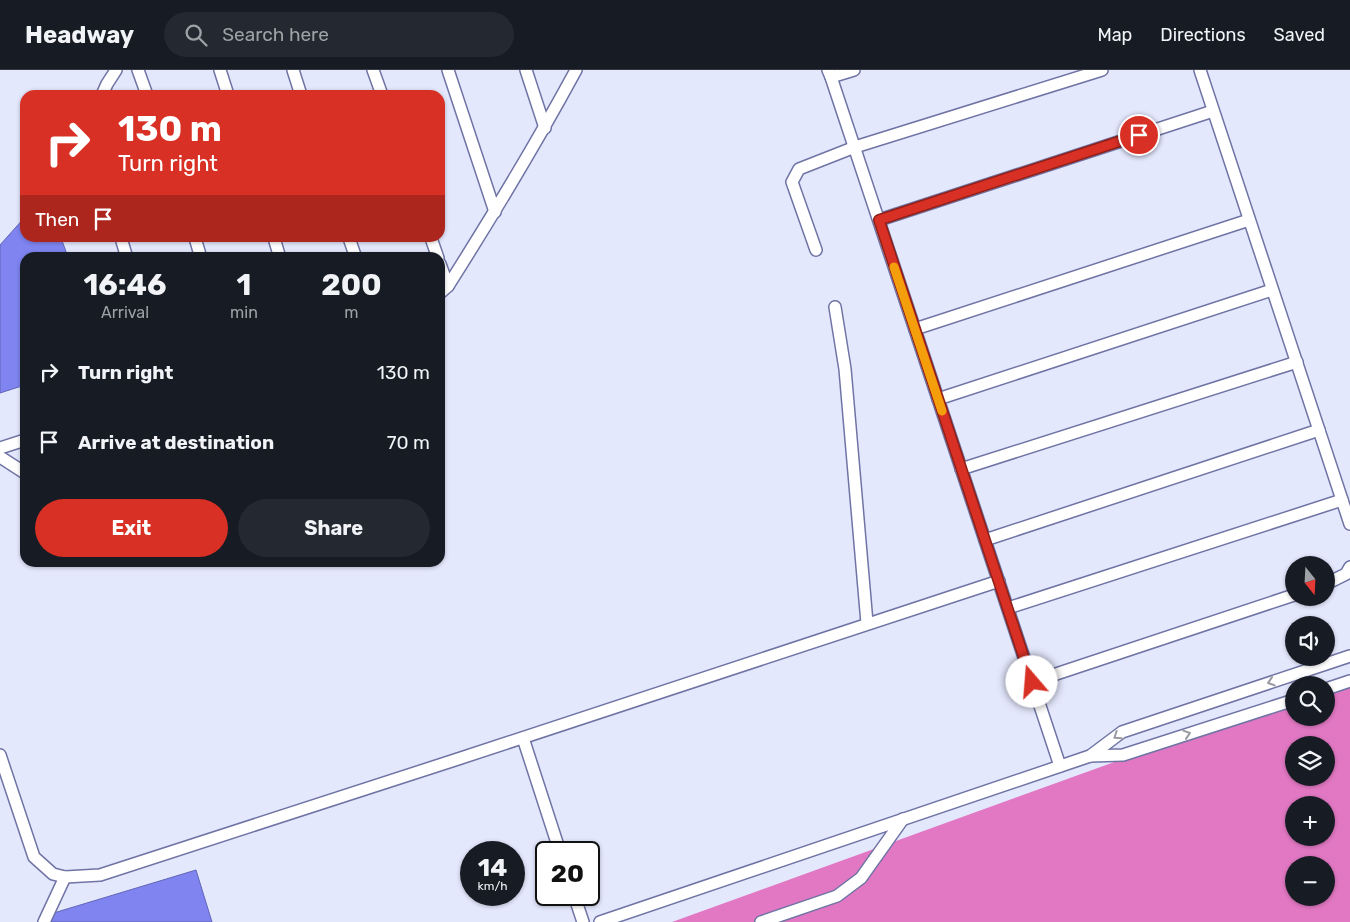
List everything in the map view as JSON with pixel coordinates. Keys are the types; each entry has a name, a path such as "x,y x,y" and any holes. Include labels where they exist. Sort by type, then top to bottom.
{"lane":[{"path":"104,90 116,70"},
{"path":"138,70 144,90"},
{"path":"220,70 226,90"},
{"path":"293,70 299,90"},
{"path":"374,70 380,90"},
{"path":"448,70 495,212"},
{"path":"526,70 545,128"},
{"path":"445,288 495,212 545,128 576,70"},
{"path":"854,70 830,74 1060,766"},
{"path":"816,250 792,182 799,169 855,147 1102,70"},
{"path":"1200,70 1350,524"},
{"path":"879,220 1213,111"},
{"path":"915,329 1249,220"},
{"path":"938,399 1272,290"},
{"path":"835,307 845,368 867,623"},
{"path":"961,469 1296,362"},
{"path":"985,540 1319,430"},
{"path":"0,448 20,442"},
{"path":"0,457 20,470"},
{"path":"1008,608 1342,500"},
{"path":"1335,580 1346,574 1350,567"},
{"path":"0,754 34,857 53,874 65,877 100,875 999,581"},
{"path":"1032,682 1285,598"},
{"path":"1090,756 1122,732 1350,656"},
{"path":"1335,686 1350,681"},
{"path":"604,921 1090,756 1123,755 1285,703"},
{"path":"523,738 556,841"},
{"path":"761,922 837,896 862,878 903,819"},
{"path":"44,922 65,877"},
{"path":"578,906 583,922"}],"shaded area":[{"path":"20,223 20,242 62,242 66,252 20,252 20,387 0,393 0,245"},
{"path":"1350,677 1350,922 672,922 1285,700 1285,726 1335,726 1335,682"},
{"path":"196,870 212,922 49,922 47,915"}],"slow traffic":[{"path":"894,267 942,411"}],"route":[{"path":"1032,682 879,220 1139,135"}]}
